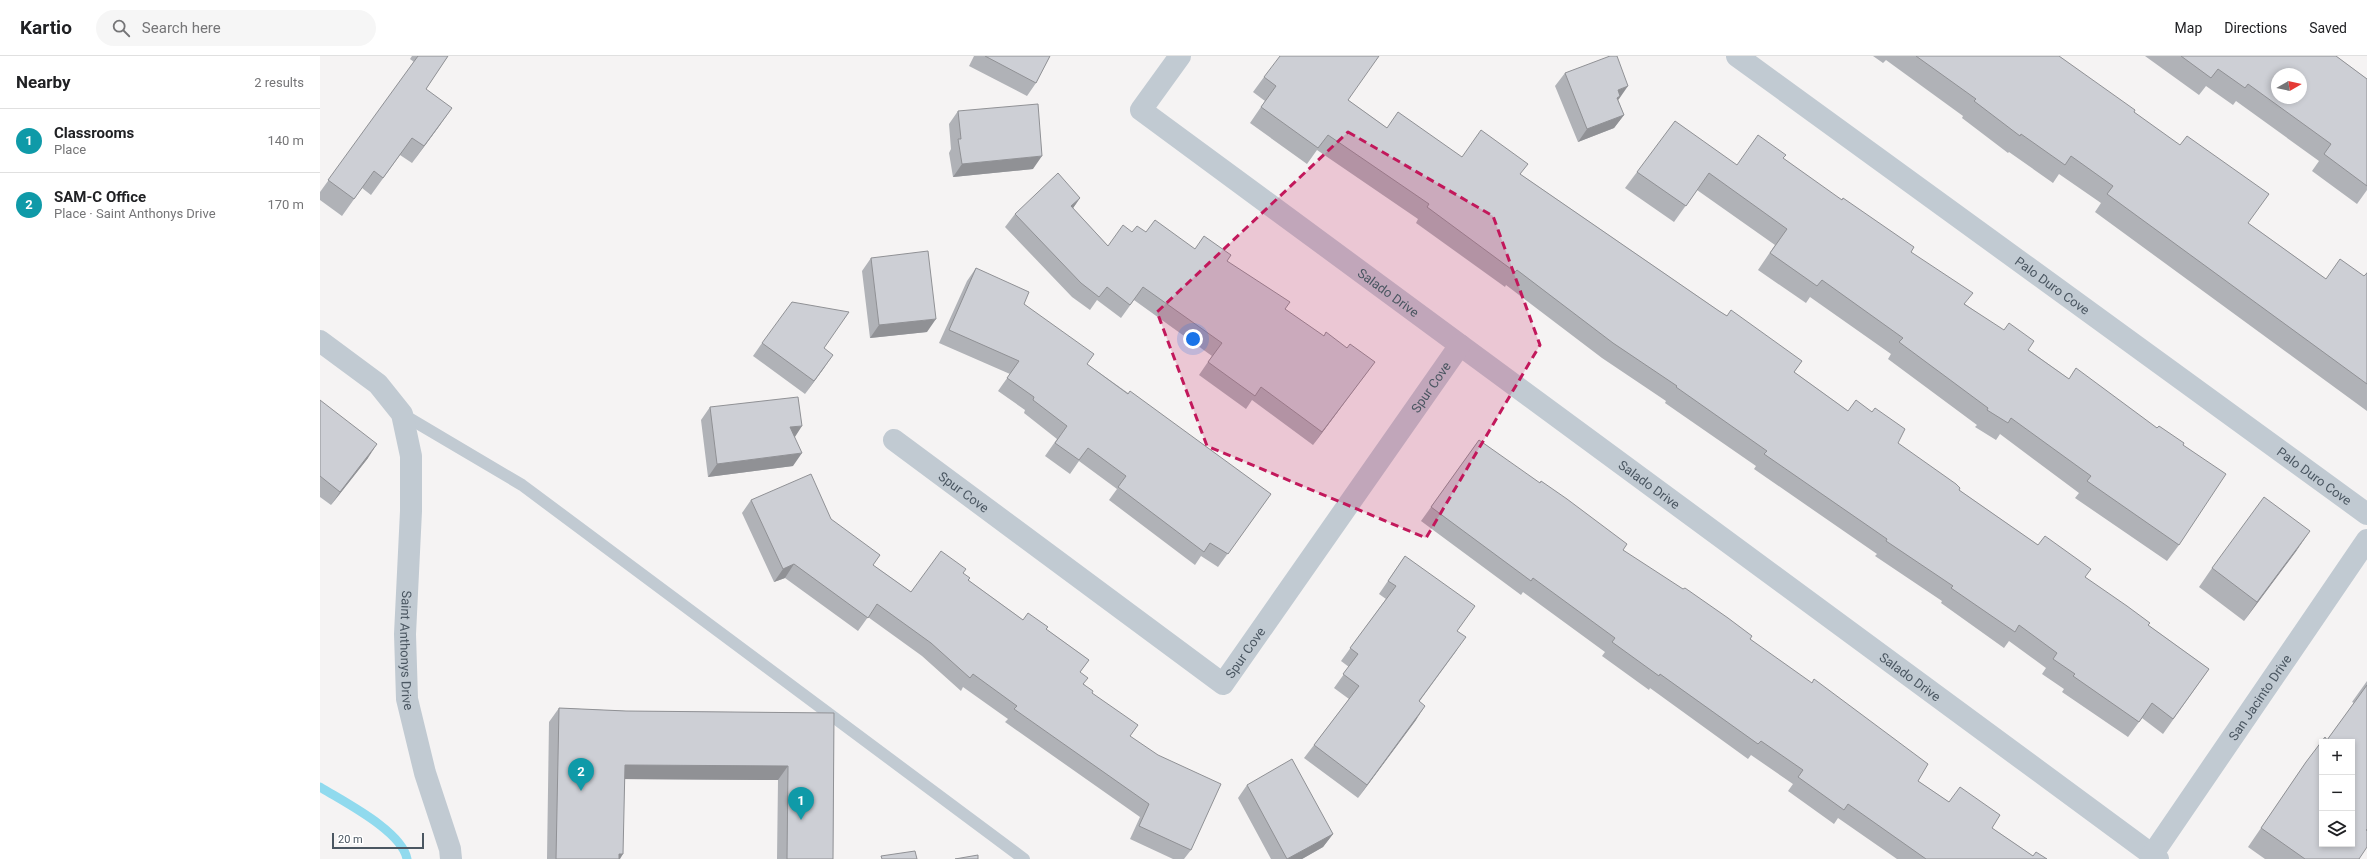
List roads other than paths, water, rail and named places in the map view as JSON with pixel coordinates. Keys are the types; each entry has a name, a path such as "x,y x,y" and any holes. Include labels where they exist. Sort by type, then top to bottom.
{"street":[{"name":"Salado Drive","path":"1180,56 1141,110 2155,857"},
{"name":"Palo Duro Cove","path":"1737,56 2367,514"},
{"path":"320,341 378,384 402,414"},
{"name":"Spur Cove","path":"894,440 1223,684 1460,345"},
{"name":"Saint Anthonys Drive","path":"402,414 412,456 412,511 405,634 407,698 425,773 450,848 451,859"},
{"name":"San Jacinto Drive","path":"2155,857 2367,540"}],"lane":[{"path":"402,414 522,485 1024,859"}],"waterway":[{"path":"320,787 357,809 384,828 403,848 407,859"}],"place":[{"name":"SAM-C Office","path":"581,791"},
{"name":"Classrooms","path":"801,820"}]}
